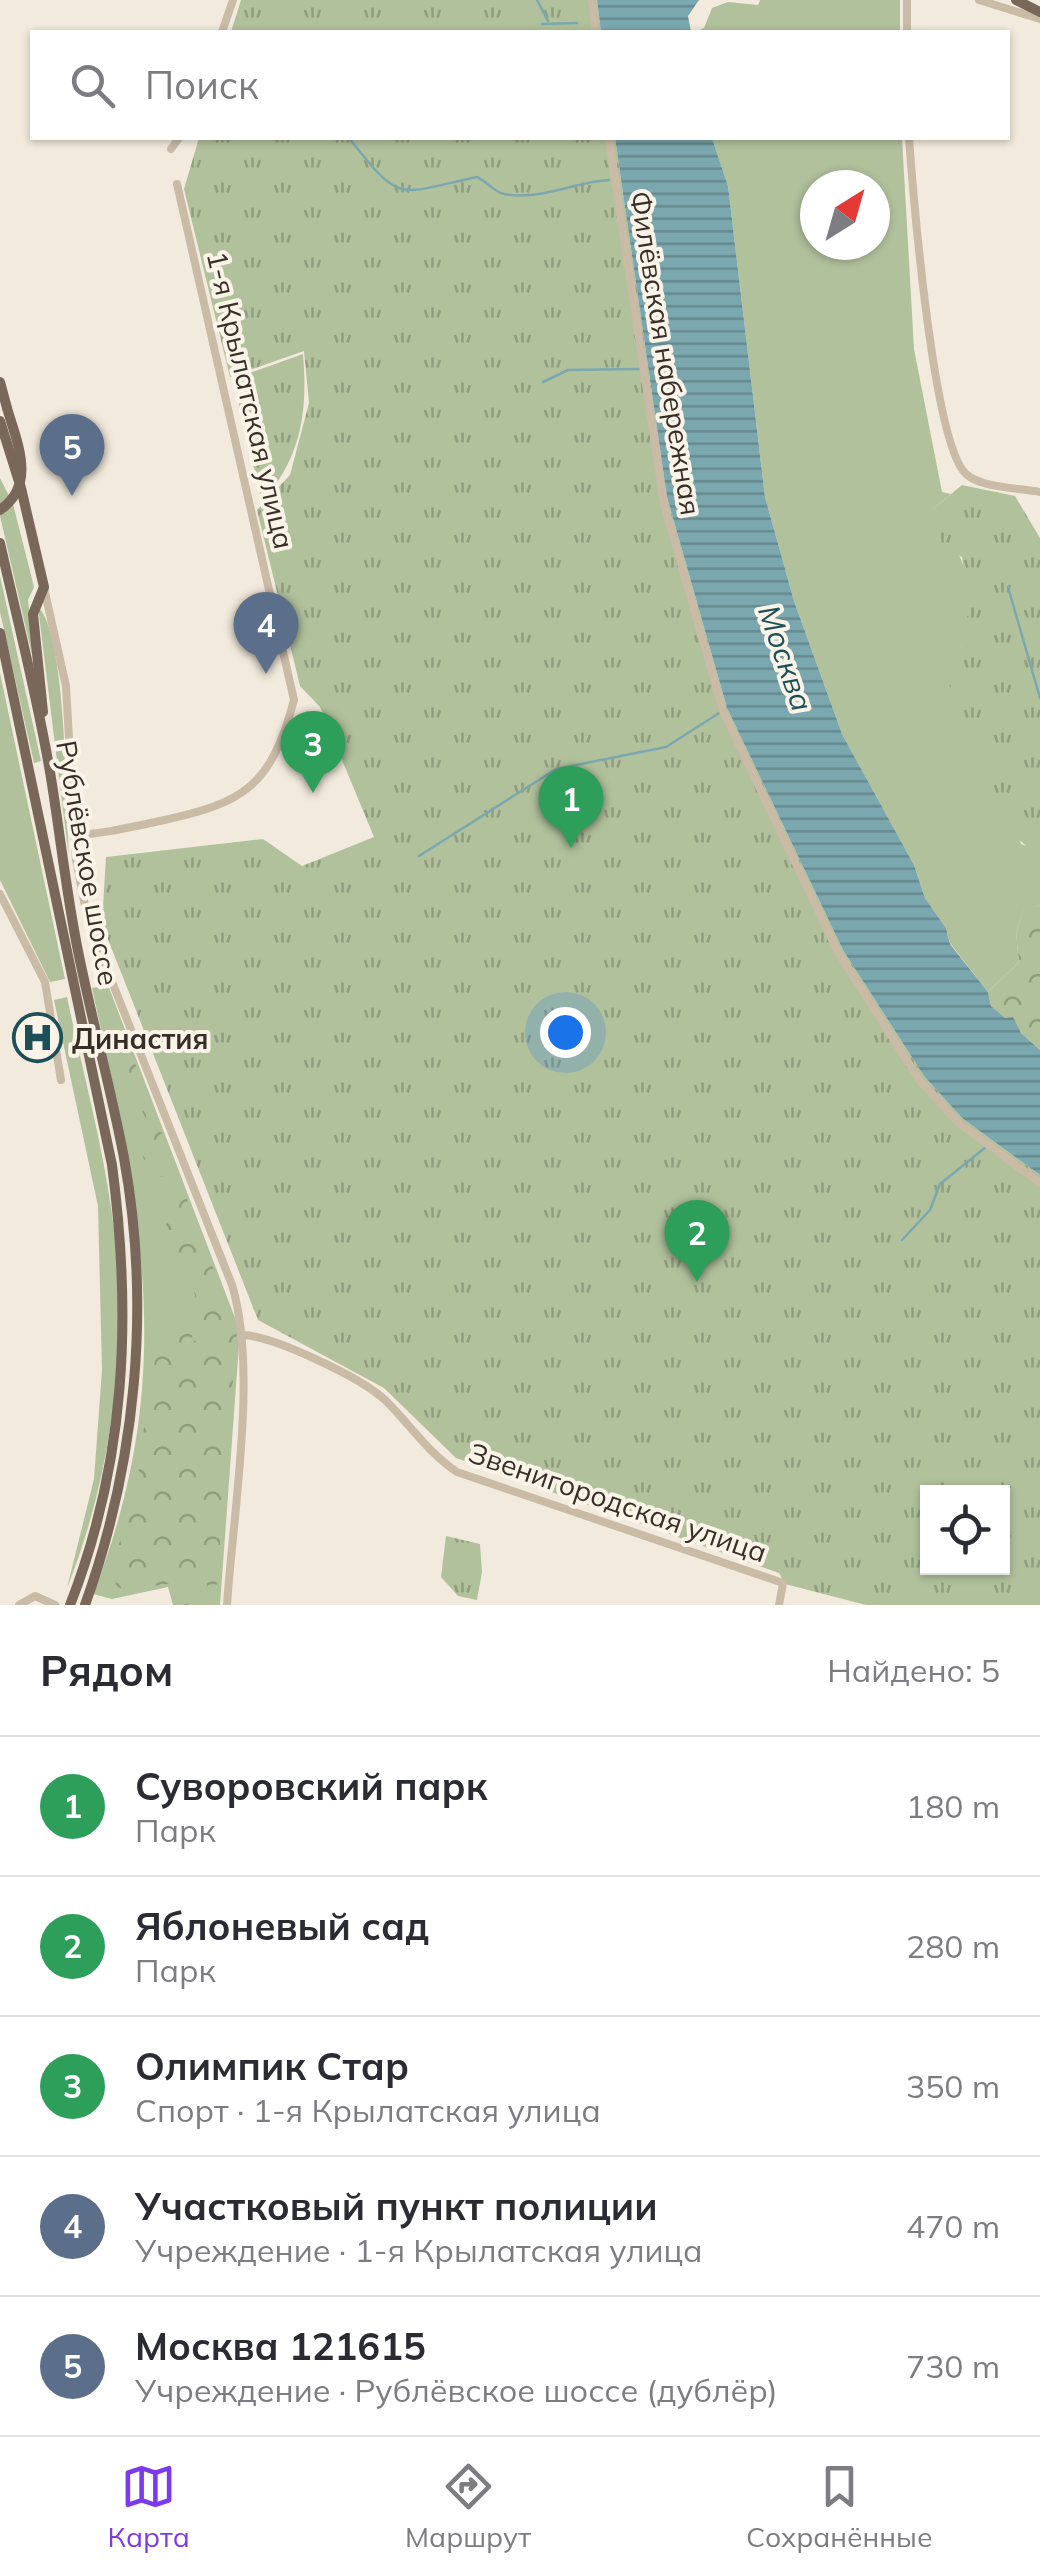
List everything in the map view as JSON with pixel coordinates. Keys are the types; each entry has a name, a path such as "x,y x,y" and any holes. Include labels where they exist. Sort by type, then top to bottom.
{"main road":[{"path":"1016,0 1040,16"},
{"path":"0,382 23,474 12,499 0,510"},
{"path":"0,421 21,488 44,587 33,614 45,743"},
{"name":"Рублёвское шоссе","path":"0,543 45,743 78,950 124,1160 139,1321 132,1409 118,1488 104,1552 85,1605"},
{"name":"Рублёвское шоссе","path":"0,633 112,1165 119,1216 126,1322 120,1406 107,1486 70,1605"}],"street":[{"path":"223,30 234,0"},
{"path":"592,0 596,30"},
{"path":"907,0 907,30"},
{"path":"979,0 1040,16"},
{"path":"171,149 178,140"},
{"name":"Филёвская набережная","path":"609,140 664,504 723,711 838,952 920,1081 959,1123 1040,1183"},
{"path":"909,140 931,342 958,462 973,479 1040,492"},
{"name":"1-я Крылатская улица","path":"74,835 224,806 266,771 283,742 294,700 177,184"},
{"path":"44,587 66,686 74,835 88,921 232,1285 244,1335 226,1605"},
{"path":"0,894 45,982 61,1080"},
{"name":"Звенигородская улица","path":"244,1335 279,1342 373,1391 430,1451 457,1472 783,1583 779,1605"},
{"path":"19,1605 34,1596 55,1605"}],"green space":[{"path":"241,0 597,0 601,30 232,30"},
{"path":"760,0 900,0 900,30 700,30 712,8 728,2 758,5"},
{"path":"198,140 615,140 667,497 727,708 843,950 924,1076 962,1118 1040,1175 1040,1605 866,1605 785,1584 779,1573 456,1458 384,1388 258,1320 102,924 106,857 263,839 302,866 374,837 320,707 300,686 257,510 290,475 309,403 304,351 230,377 184,189"},
{"path":"713,140 902,140 914,349 942,492 951,494 933,509 960,557 969,584 970,611 962,649 1021,844 1040,851 1040,905 1024,910 1016,933 1019,962 988,992 950,943 946,928 925,898 914,865 842,734 794,601 765,497 728,186"},
{"path":"303,354 304,396 299,433 286,468 262,502 233,379"},
{"path":"0,478 13,504 34,587 28,600 36,672 0,516"},
{"path":"962,485 1015,496 1040,538 1040,851 1033,852 1014,835 942,668 962,649 961,629 970,611 962,557 941,548 933,509"},
{"path":"0,576 41,761 34,763 0,612"},
{"path":"38,607 48,623 60,685 69,858"},
{"path":"0,673 65,979 50,982 0,880"},
{"path":"1040,905 1040,1050 991,1006 988,992 1019,962 1016,933 1024,909"},
{"path":"108,985 240,1331 220,1605 173,1605 168,1587 112,1599 93,1594 120,1514 136,1438 144,1364 143,1291 136,1219 125,1145 92,988"},
{"path":"67,997 108,1187 119,1309 114,1404 106,1452 83,1544 67,1588 94,1479 102,1370 98,1206 54,1000"},
{"path":"127,1058 133,1058 237,1330 215,1605 206,1605 207,1585 201,1573 194,1571 188,1576 188,1605 179,1605 176,1586 169,1584 122,1589 115,1586 120,1565 115,1551 125,1532 139,1477 138,1447 148,1415 158,1337 185,1317 193,1327 192,1340 198,1342 202,1337 192,1285 178,1257 178,1235 164,1230 169,1216 176,1214 173,1183 166,1176 159,1177 156,1154 144,1160 140,1145 150,1129 123,1066"},
{"path":"446,1536 480,1544 482,1572 477,1600 458,1596 441,1577"}],"water":[{"path":"597,0 699,0 688,16 691,30 601,30"},
{"name":"Москва","path":"615,140 713,140 728,186 765,497 794,601 842,734 914,865 925,898 946,928 950,944 988,992 991,1006 1005,1018 1013,1017 1021,1033 1040,1050 1040,1175 962,1118 924,1076 843,950 727,708 667,497"}],"waterway":[{"path":"537,0 548,21"},
{"path":"542,24 577,23"},
{"path":"351,140 380,175 402,189 430,188 477,177 500,193 530,195 609,180"},
{"path":"543,382 568,370 639,369"},
{"path":"1008,587 1040,698"},
{"path":"419,856 556,769 666,747 727,708"},
{"path":"902,1240 930,1210 940,1184 986,1147"}],"place":[{"name":"Москва 121615","path":"72,496"},
{"name":"Участковый пункт полиции","path":"266,674"},
{"name":"Олимпик Стар","path":"313,793"},
{"name":"Суворовский парк","path":"571,848"},
{"name":"Династия","path":"37,1038"},
{"name":"Яблоневый сад","path":"697,1282"}]}
